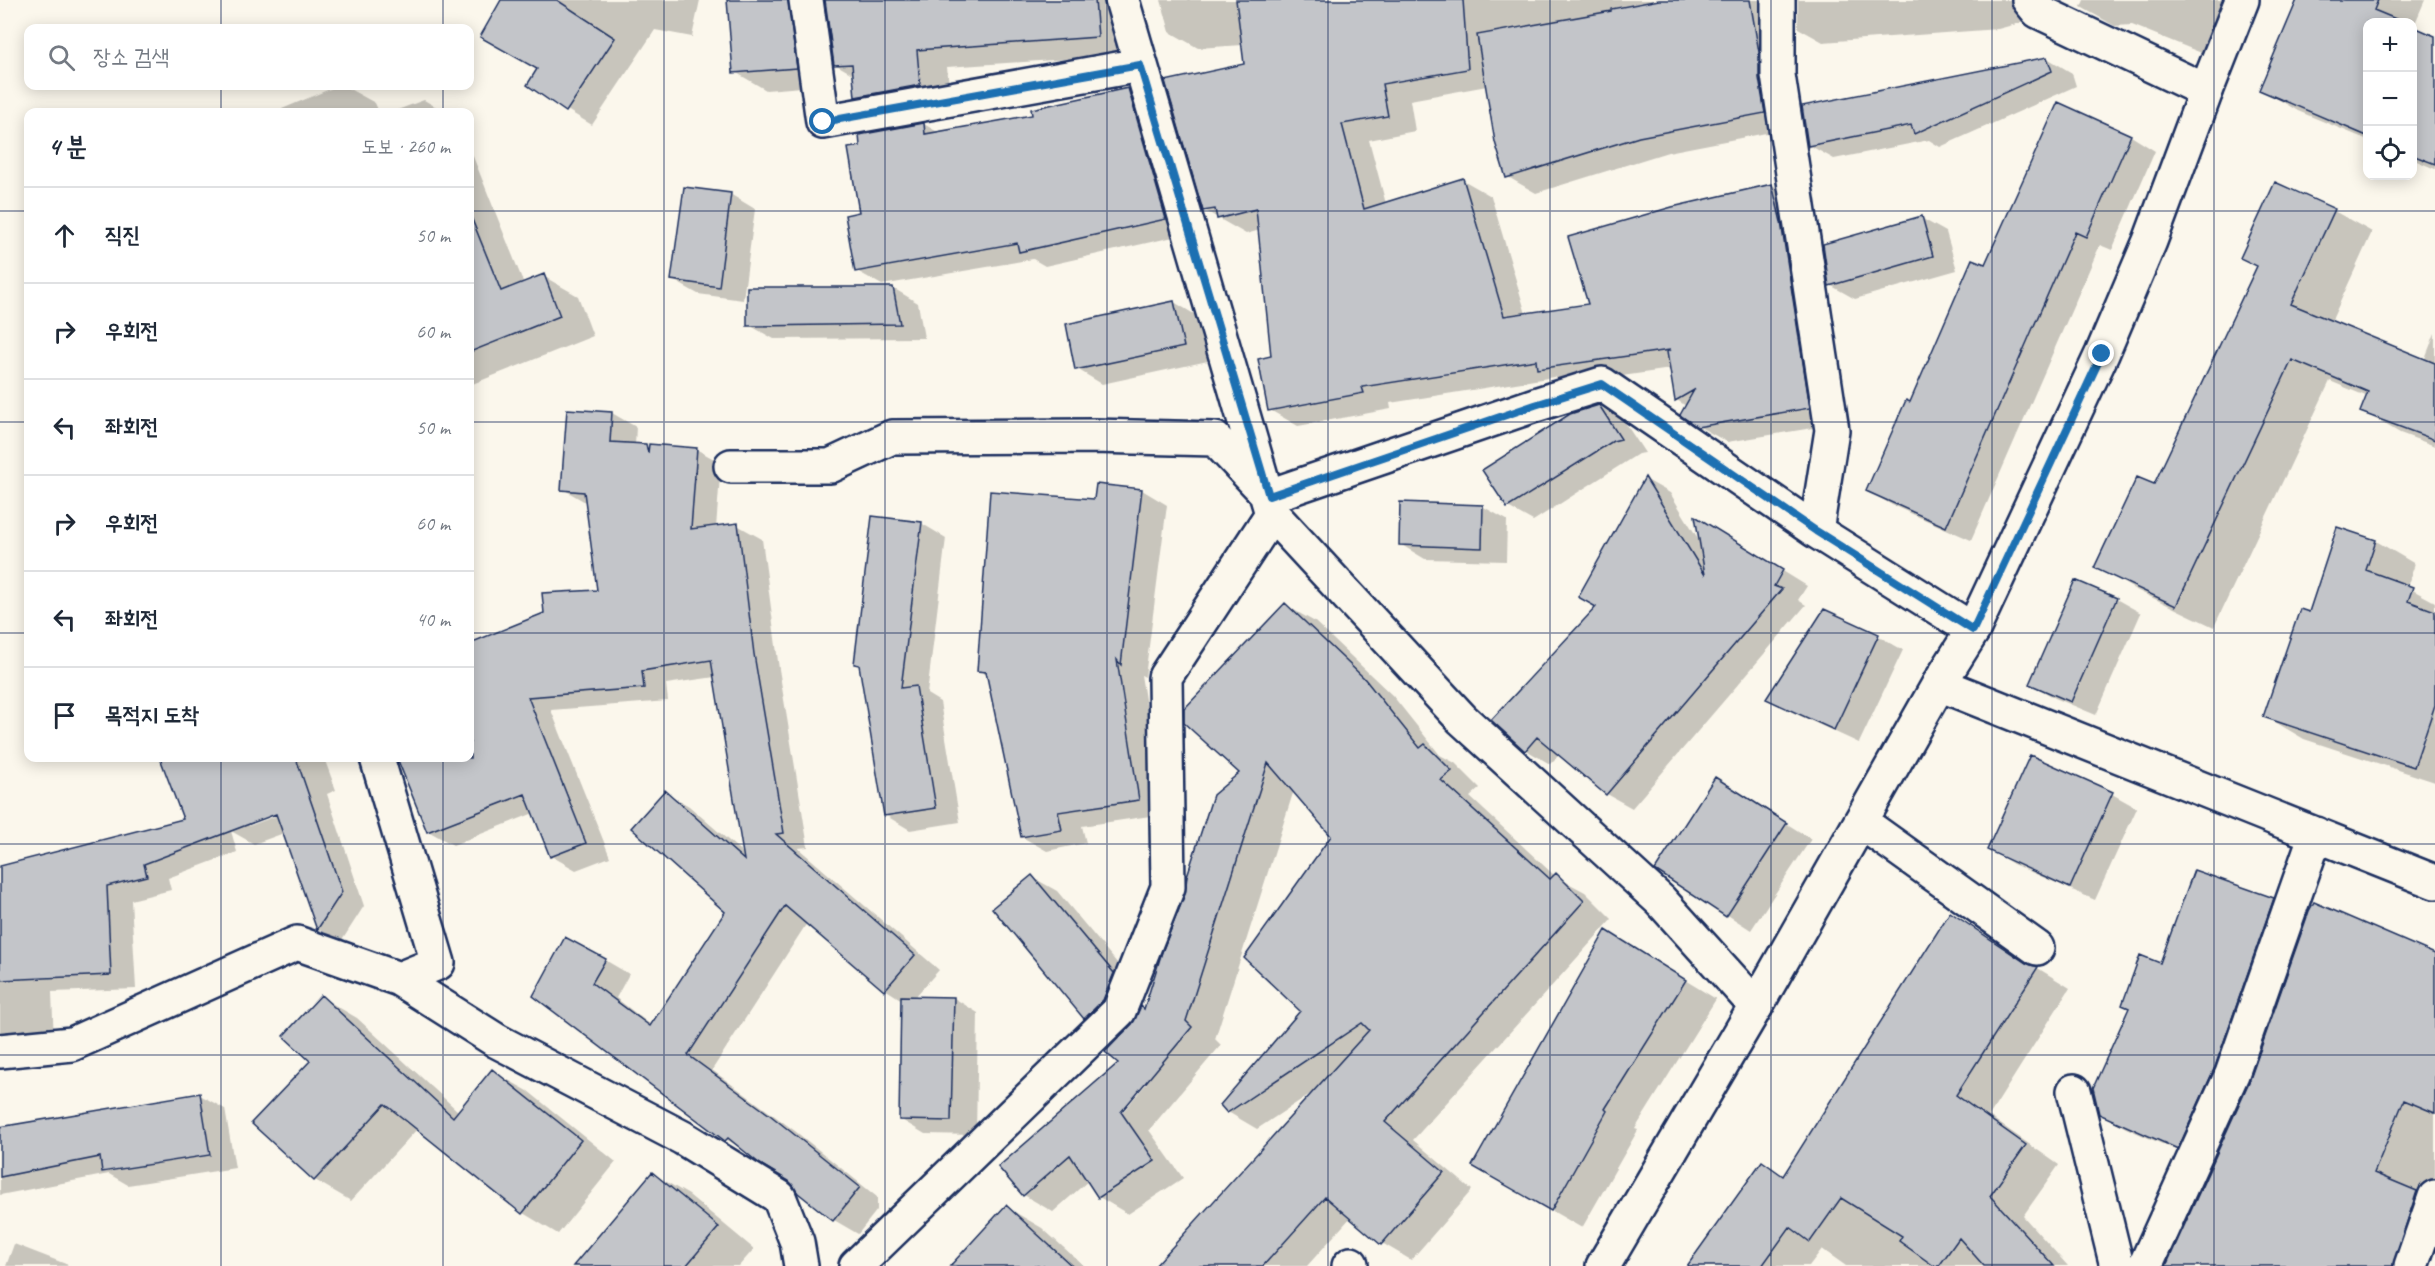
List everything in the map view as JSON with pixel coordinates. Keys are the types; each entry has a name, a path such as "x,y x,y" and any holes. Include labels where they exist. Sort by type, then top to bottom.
{"street":[{"path":"806,0 823,122 1140,65"},
{"path":"1122,0 1271,505"},
{"path":"1778,0 1778,75 1832,430 1816,531"},
{"path":"2029,0 2038,11 2206,91"},
{"path":"1603,1266 1756,1006 1939,684 1973,630 2102,354 2150,241 2242,0"},
{"path":"856,1266 1119,1011 1168,888 1165,676 1271,505 1535,405 1602,384 1816,531 1973,630"},
{"path":"731,466 830,466 892,437 1093,436 1215,439 1462,719 1661,901 1756,1006"},
{"path":"1939,684 2435,882"},
{"path":"378,762 438,963 399,979"},
{"path":"1861,822 2037,948"},
{"path":"2145,1266 2232,1074 2316,834"},
{"path":"0,1051 72,1044 297,943 399,979 497,1041 683,1138 779,1197 797,1242 801,1266"},
{"path":"2074,1091 2117,1266"},
{"path":"2411,1266 2435,1197"}],"building":[{"path":"501,0 557,0 615,38 566,112 527,85 537,69 480,37"},
{"path":"727,0 788,0 797,68 733,73"},
{"path":"825,0 1095,0 1098,37 917,50 920,85 855,97 852,64 834,65"},
{"path":"1236,0 1463,0 1468,69 1382,84 1388,116 1342,124 1364,209 1463,178 1504,316 1588,304 1568,237 1672,207 1772,184 1781,222 1810,408 1697,427 1680,415 1694,390 1675,401 1667,352 1670,350 1537,369 1536,360 1362,387 1364,393 1268,411 1258,359 1271,356 1256,209 1217,219 1215,209 1203,211 1165,81 1244,64"},
{"path":"1659,0 1750,0 1759,52 1759,78 1765,113 1639,137 1506,178 1495,142 1477,35"},
{"path":"2297,0 2378,0 2374,10 2393,18 2363,18 2363,134 2259,90"},
{"path":"2417,28 2435,36 2435,164 2417,157"},
{"path":"2047,57 2052,71 1914,134 1911,125 1808,146 1802,106"},
{"path":"1128,88 1166,219 1019,252 1017,243 855,272 845,215 859,212 848,148 860,146 859,135 924,123 925,134 1032,115 1031,109"},
{"path":"2058,102 2131,135 2086,237 2075,232 1946,527 1866,491 1906,400 1910,402 1972,259 1985,264"},
{"path":"2275,182 2335,209 2291,304 2435,363 2435,440 2360,412 2368,392 2292,360 2176,606 2094,568 2137,477 2154,484 2257,266 2240,258"},
{"path":"684,187 731,193 719,287 671,280"},
{"path":"1922,216 1933,256 1829,286 1823,244"},
{"path":"474,224 501,291 544,274 560,316 474,350"},
{"path":"747,287 893,287 900,324 747,326"},
{"path":"1174,301 1184,347 1075,370 1066,324"},
{"path":"1599,405 1621,439 1613,441 1507,508 1482,470 1570,414"},
{"path":"567,409 612,412 610,442 646,444 648,453 649,444 697,448 691,529 738,523 754,654 784,833 776,834 915,955 884,991 785,906 688,1055 770,1115 860,1187 833,1221 798,1193 789,1181 760,1164 728,1138 725,1141 533,996 565,937 606,959 592,983 650,1026 725,912 631,828 665,790 744,860 711,660 642,671 644,688 528,697 586,843 550,857 525,794 427,832 399,762 474,762 474,641 544,613 542,593 597,590 584,492 561,490"},
{"path":"1645,477 1705,575 1695,516 1783,570 1774,586 1782,589 1606,795 1537,737 1525,751 1491,720 1596,607 1578,597"},
{"path":"1096,484 1142,489 1121,665 1117,660 1139,800 1058,812 1062,830 1021,837 986,672 977,671 990,491 1094,499"},
{"path":"1400,502 1483,505 1482,548 1399,545"},
{"path":"872,516 922,522 901,688 916,686 936,808 884,816 859,665 854,664"},
{"path":"2337,527 2376,540 2366,570 2413,587 2408,601 2435,611 2435,705 2414,767 2263,717 2300,609 2309,612"},
{"path":"2075,580 2117,598 2071,702 2029,684"},
{"path":"1285,603 1364,678 1420,748 1425,744 1452,771 1441,780 1550,879 1556,873 1584,901 1385,1122 1444,1172 1381,1245 1325,1197 1263,1266 1155,1266 1369,1030 1362,1023 1227,1113 1220,1105 1300,1011 1244,958 1331,836 1268,763 1186,1021 1192,1027 1121,1112 1155,1161 1098,1198 1070,1155 1023,1196 998,1167 1118,1063 1105,1052 1132,1024 1141,1006 1144,1009 1162,952 1185,894 1187,876 1213,795 1239,773 1184,723 1184,709"},
{"path":"1824,609 1879,634 1834,730 1766,699"},
{"path":"2030,755 2113,792 2070,888 1987,850"},
{"path":"162,762 297,762 342,892 317,930 276,814 144,864 147,876 107,886 111,975 0,980 0,866 183,819"},
{"path":"1715,777 1787,823 1726,917 1655,870"},
{"path":"2194,870 2274,898 2215,1067 2178,1149 2099,1114 2093,1088 2129,1008 2122,1005 2140,955 2160,963"},
{"path":"1032,875 1114,973 1103,1000 1084,1019 992,908"},
{"path":"2314,902 2435,954 2435,1113 2404,1100 2374,1173 2417,1191 2393,1266 2166,1266 2249,1082"},
{"path":"1950,912 2026,963 2038,967 1956,1095 2026,1145 1990,1196 2054,1266 1984,1266 1959,1238 1939,1266 1934,1266 1899,1241 1902,1236 1841,1198 1810,1242 1790,1227 1762,1266 1687,1266 1762,1161 1783,1176"},
{"path":"1606,930 1686,980 1605,1109 1607,1111 1551,1211 1472,1166"},
{"path":"321,995 453,1117 492,1069 581,1140 522,1214 385,1104 314,1181 251,1123 310,1061 283,1036"},
{"path":"901,996 954,997 951,1121 899,1120"},
{"path":"200,1093 210,1155 102,1172 100,1157 0,1177 0,1127"},
{"path":"652,1172 719,1227 686,1266 573,1266"},
{"path":"1006,1205 1035,1232 1072,1266 950,1266"}],"route":[{"path":"823,122 1140,65 1269,496 1602,384 1816,531 1973,630 2102,354"}]}
